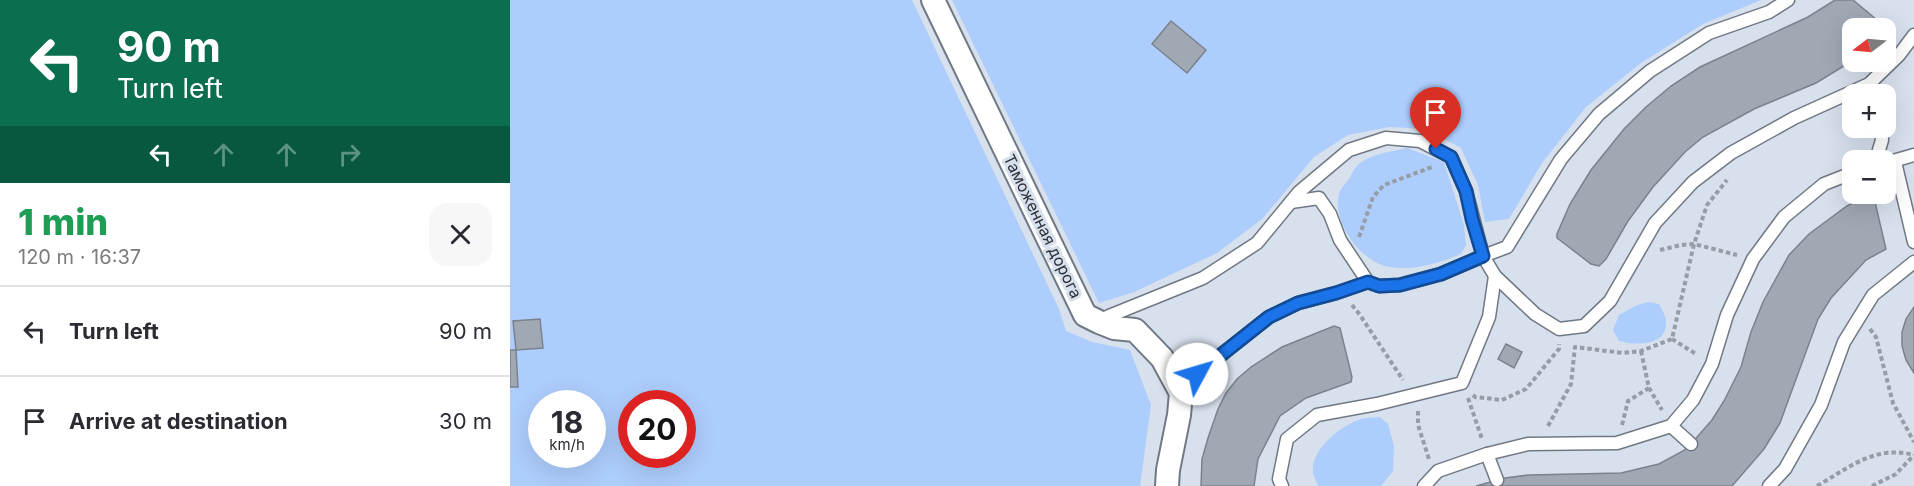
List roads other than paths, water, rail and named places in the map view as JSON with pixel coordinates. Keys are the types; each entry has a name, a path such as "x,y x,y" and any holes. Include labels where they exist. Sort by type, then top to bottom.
{"street":[{"name":"Таможенная дорога","path":"933,0 1085,315 1099,322"},
{"path":"1099,322 1114,328 1135,330 1162,357 1180,393 1179,415 1167,486"}],"lane":[{"path":"1291,202 1319,198 1330,214 1340,240 1359,271 1368,282 1379,286 1400,285 1441,274 1508,247 1562,159 1599,114 1641,78 1709,33 1769,12 1788,0"},
{"path":"1876,84 1914,35"},
{"path":"1099,322 1203,278 1257,243 1299,192 1349,150 1386,138 1420,141 1451,157 1466,191 1483,256 1495,276 1535,314 1559,328 1584,326 1610,301 1655,223 1693,182 1731,153 1794,118 1842,100"},
{"path":"1896,160 1914,155"},
{"path":"1425,486 1438,471 1487,454 1528,444 1617,443 1671,426 1693,400 1712,364 1727,315 1753,259 1784,217 1824,184 1842,177"},
{"path":"1896,182 1914,242"},
{"path":"1769,486 1785,469 1821,405 1844,342 1873,295 1914,262"},
{"path":"1282,486 1279,479 1287,439 1317,415 1414,396 1462,383 1489,317 1495,276"},
{"path":"1180,393 1197,374 1269,317 1298,303 1368,282"},
{"path":"1671,426 1691,444"},
{"path":"1487,454 1497,480"}]}
